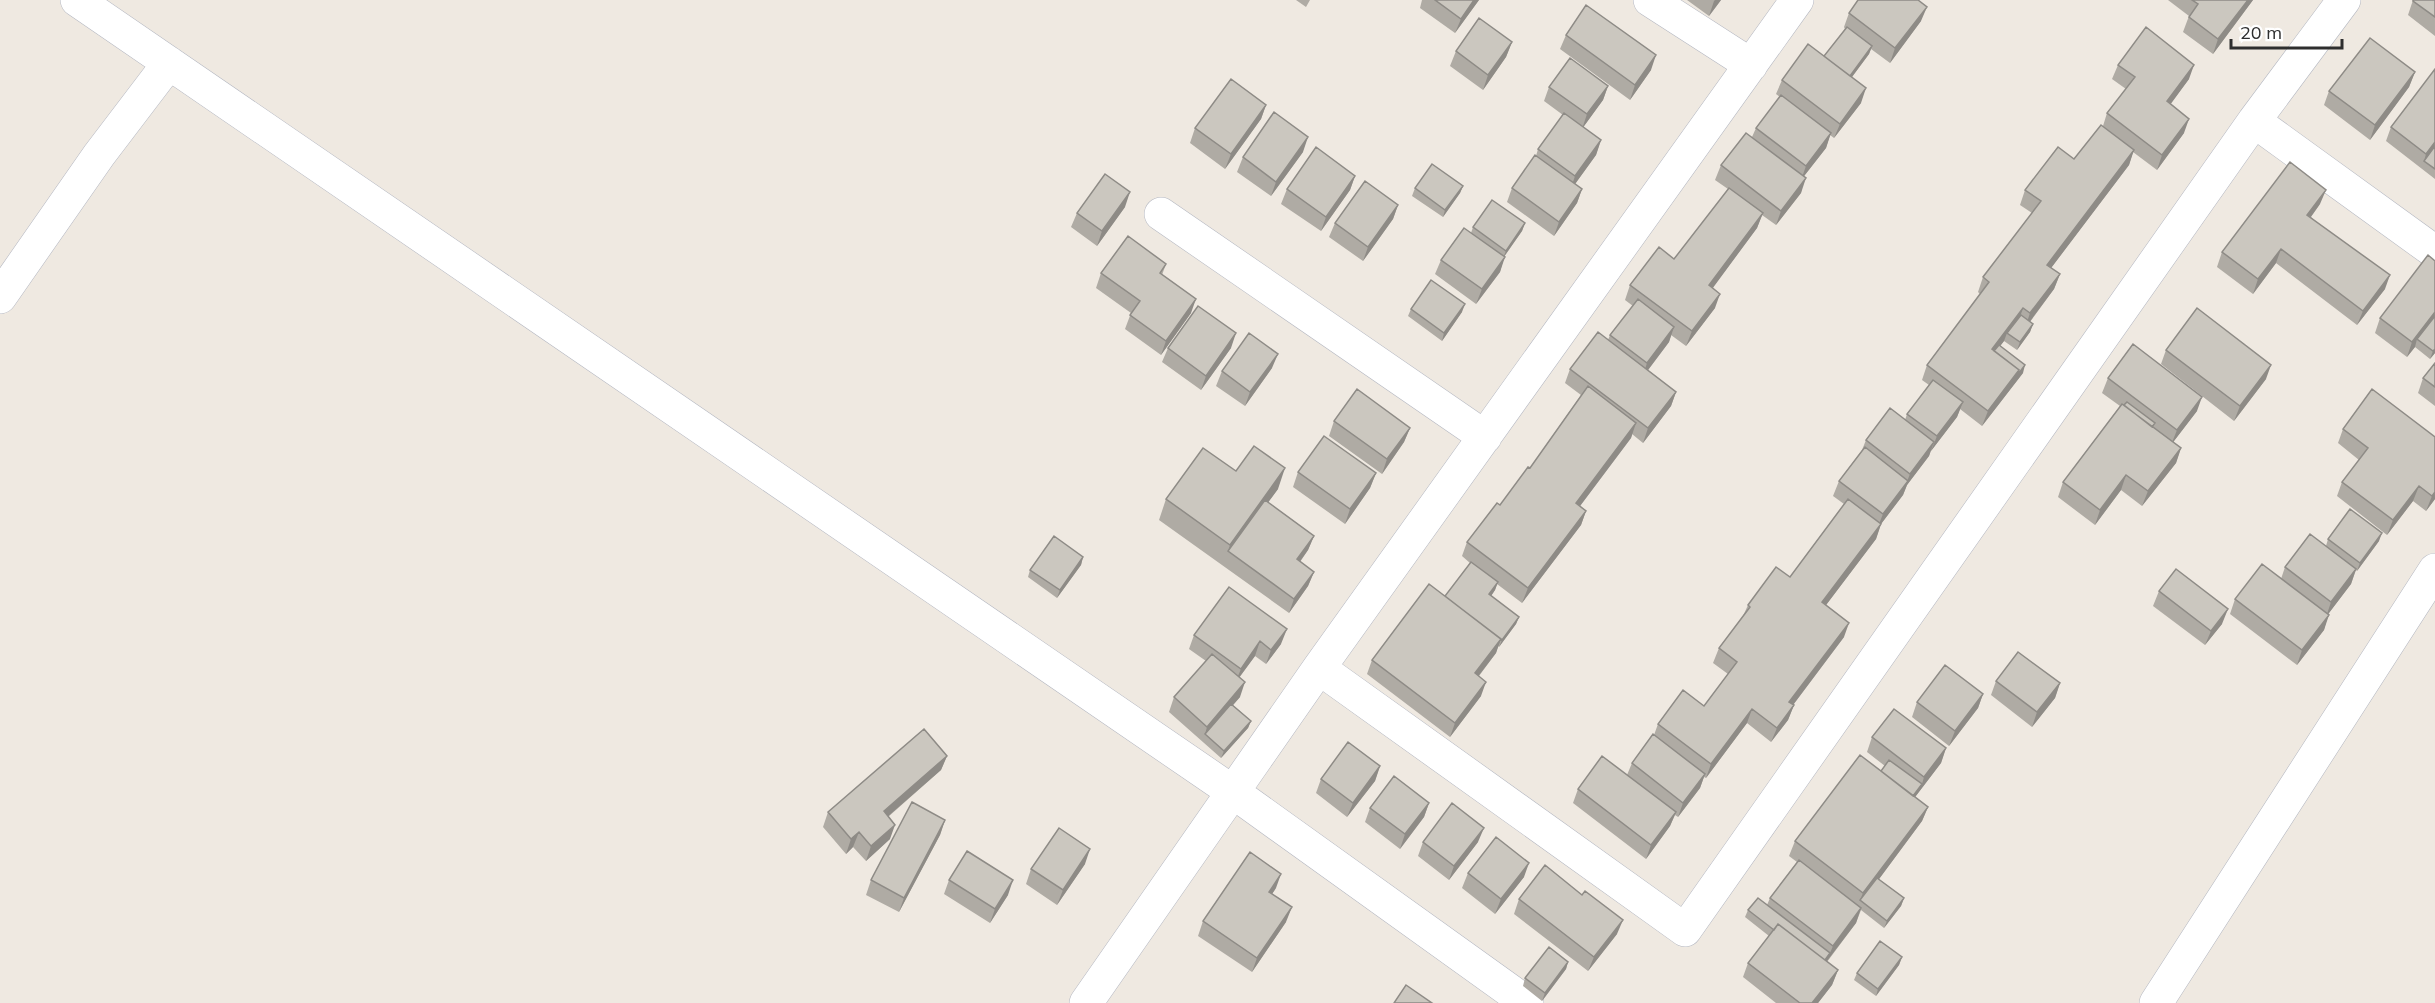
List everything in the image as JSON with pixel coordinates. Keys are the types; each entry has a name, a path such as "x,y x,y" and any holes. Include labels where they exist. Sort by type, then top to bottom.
{"street":[{"path":"77,0 1233,792 1527,1003"},
{"path":"1650,0 1751,65"},
{"path":"1086,1003 1319,668 1797,0"},
{"path":"1319,668 1685,930 2254,121 2344,0"},
{"path":"0,297 99,154 169,63"},
{"path":"2254,121 2435,252"},
{"path":"1161,214 1485,437"},
{"path":"2156,1003 2435,570"}],"building":[{"path":"1435,0 1474,0 1461,19"},
{"path":"1858,0 1918,0 1927,7 1895,48 1849,13"},
{"path":"2192,0 2248,0 2218,39 2189,17 2198,4"},
{"path":"2435,0 2435,17 2413,1"},
{"path":"1586,5 1656,55 1635,85 1566,35"},
{"path":"1479,18 1512,42 1488,75 1456,51"},
{"path":"1847,27 1872,46 1850,76 1824,56"},
{"path":"2146,27 2194,65 2167,101 2189,119 2162,155 2107,113 2135,77 2118,65"},
{"path":"2370,38 2415,72 2375,125 2329,91"},
{"path":"1808,44 1866,88 1840,124 1782,80"},
{"path":"1570,58 1608,86 1587,114 1549,87"},
{"path":"2435,69 2435,142 2426,154 2391,127"},
{"path":"1231,79 1266,105 1231,154 1195,128"},
{"path":"1781,95 1831,133 1806,166 1756,128"},
{"path":"1274,112 1308,137 1276,182 1243,157"},
{"path":"1564,113 1601,140 1575,176 1538,149"},
{"path":"2101,125 2134,150 2047,265 2060,274 2030,313 2023,308 1992,349 2019,370 1988,411 1927,365 1989,282 1983,277 2041,201 2025,190 2058,147 2074,159"},
{"path":"1746,133 1806,178 1781,211 1721,165"},
{"path":"2435,146 2435,169 2424,161"},
{"path":"1316,147 1355,176 1326,217 1287,189"},
{"path":"1535,155 1582,189 1559,222 1512,188"},
{"path":"2290,162 2326,190 2307,215 2390,275 2363,311 2281,249 2258,279 2222,252"},
{"path":"1432,164 1463,186 1445,210 1415,188"},
{"path":"1105,174 1130,192 1102,231 1077,213"},
{"path":"1365,181 1398,205 1368,247 1335,223"},
{"path":"1729,188 1763,213 1709,285 1720,294 1692,331 1630,285 1659,247 1674,259"},
{"path":"1492,200 1525,223 1506,251 1473,227"},
{"path":"1464,228 1505,257 1482,289 1441,260"},
{"path":"1128,236 1166,264 1160,273 1196,299 1166,341 1130,315 1140,301 1101,273"},
{"path":"2428,255 2435,261 2435,312 2412,342 2380,318"},
{"path":"1431,280 1465,304 1444,333 1411,309"},
{"path":"1638,299 1674,327 1647,363 1610,335"},
{"path":"1198,306 1236,333 1206,376 1168,348"},
{"path":"2197,308 2271,365 2240,406 2166,350"},
{"path":"2021,315 2033,324 2020,342 2007,333"},
{"path":"2435,316 2435,349 2433,351 2417,339"},
{"path":"1598,332 1676,392 1648,428 1570,369"},
{"path":"1249,333 1278,354 1250,392 1222,371"},
{"path":"2133,344 2202,397 2177,430 2108,378"},
{"path":"1999,345 2025,365 2016,377 2019,370 1994,351"},
{"path":"2435,363 2435,387 2423,378"},
{"path":"1933,380 1963,402 1937,436 1907,414"},
{"path":"1588,386 1636,423 1576,503 1586,511 1528,588 1467,542 1497,503 1500,505 1528,467 1530,468"},
{"path":"1357,389 1410,428 1387,459 1334,421"},
{"path":"2372,389 2435,437 2435,492 2432,496 2419,486 2393,520 2342,482 2368,448 2343,429"},
{"path":"2127,402 2155,423 2152,427 2124,405"},
{"path":"2122,404 2181,448 2148,491 2126,475 2100,510 2063,482"},
{"path":"1890,408 1934,442 1910,474 1866,440"},
{"path":"1324,436 1376,473 1350,509 1298,472"},
{"path":"1254,446 1285,468 1230,545 1166,499 1203,448 1236,471"},
{"path":"1865,447 1908,481 1883,514 1839,481"},
{"path":"1848,499 1881,524 1822,602 1849,623 1789,702 1794,705 1777,728 1752,709 1711,764 1658,724 1683,690 1704,706 1737,662 1719,648 1750,607 1748,605 1776,567 1790,577"},
{"path":"1265,500 1314,536 1297,559 1314,572 1294,599 1228,551"},
{"path":"2350,509 2382,533 2360,563 2328,539"},
{"path":"2310,534 2356,569 2331,602 2285,567"},
{"path":"1054,536 1083,557 1060,590 1030,570"},
{"path":"1471,562 1498,582 1489,594 1519,617 1502,640 1445,596"},
{"path":"2262,564 2329,615 2302,650 2235,599"},
{"path":"2176,569 2228,609 2211,631 2159,591"},
{"path":"1429,584 1501,639 1475,673 1486,682 1455,723 1372,660"},
{"path":"1229,587 1287,629 1271,650 1260,641 1241,669 1194,635"},
{"path":"2018,652 2060,683 2037,712 1996,681"},
{"path":"1212,654 1245,682 1207,727 1174,697"},
{"path":"1945,665 1983,694 1955,731 1917,702"},
{"path":"1231,704 1251,721 1224,751 1205,734"},
{"path":"1894,709 1946,748 1924,777 1872,737"},
{"path":"924,729 947,756 884,811 895,825 871,846 859,832 851,839 828,812"},
{"path":"1653,734 1705,774 1683,803 1632,763"},
{"path":"1348,742 1380,766 1353,803 1321,779"},
{"path":"1860,755 1928,807 1863,893 1795,841"},
{"path":"1602,756 1676,812 1651,845 1578,789"},
{"path":"1889,760 1922,784 1913,796 1881,771"},
{"path":"1394,776 1429,803 1405,834 1370,808"},
{"path":"912,802 945,820 904,898 871,880"},
{"path":"1452,803 1484,828 1454,866 1423,842"},
{"path":"1059,828 1090,849 1063,890 1031,869"},
{"path":"1496,837 1529,863 1501,899 1468,873"},
{"path":"967,851 1013,880 995,909 949,880"},
{"path":"1250,852 1281,874 1269,892 1292,907 1257,958 1203,921"},
{"path":"1799,860 1861,908 1833,946 1770,898"},
{"path":"1545,865 1582,895 1585,891 1623,920 1594,957 1519,899"},
{"path":"1877,878 1904,898 1887,921 1860,900"},
{"path":"1758,898 1830,953 1825,960 1778,924 1774,930 1748,910"},
{"path":"1778,924 1838,970 1812,1003 1800,1003 1748,963"},
{"path":"1880,941 1902,957 1878,989 1857,973"},
{"path":"1549,947 1568,962 1545,993 1525,978"},
{"path":"1406,985 1432,1003 1394,1003"}]}
